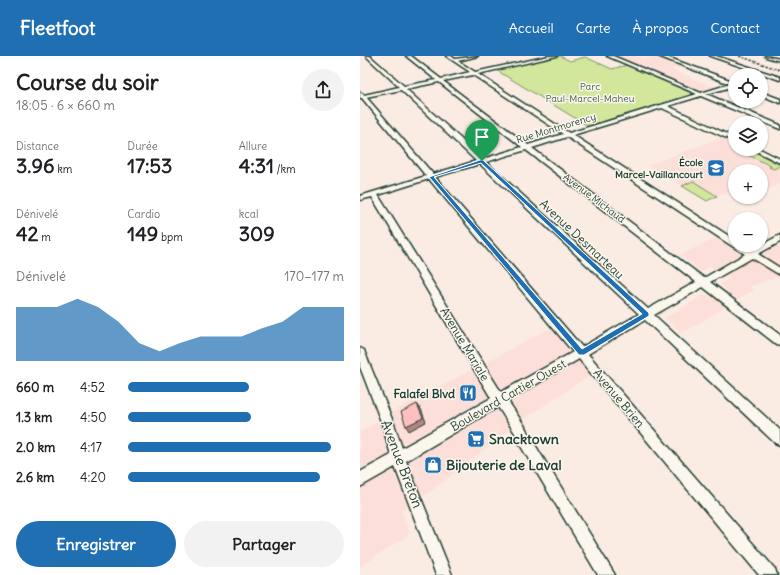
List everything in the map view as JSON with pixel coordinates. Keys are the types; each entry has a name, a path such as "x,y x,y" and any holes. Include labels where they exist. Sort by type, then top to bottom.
{"street":[{"path":"369,56 376,56"},
{"name":"Avenue Desmarteau","path":"369,56 780,439"},
{"name":"Avenue Michaud","path":"408,56 780,341"},
{"path":"448,56 728,239"},
{"path":"454,60 476,56"},
{"path":"527,56 535,60"},
{"path":"361,95 402,88 555,56"},
{"path":"609,56 780,127"},
{"path":"660,56 728,81"},
{"path":"712,56 748,68"},
{"path":"767,56 780,60"},
{"path":"768,75 780,79"},
{"name":"Rue Montmorency","path":"360,198 728,86"},
{"name":"Avenue Brien","path":"361,95 770,575"},
{"path":"768,96 780,100"},
{"path":"663,106 728,137"},
{"path":"768,155 780,161"},
{"name":"Avenue Mariale","path":"374,194 500,400 520,429 524,439 607,575"},
{"name":"Boulevard Cartier Ouest","path":"360,480 780,238"},
{"path":"749,252 780,272"},
{"name":"Avenue Breton","path":"360,354 388,424 415,502 444,575"}],"shaded area":[{"path":"614,56 636,56 645,59 656,56 683,67 671,70 715,87 701,92"},
{"name":"École Marcel-Vaillancourt","path":"723,137 728,140 728,156 763,156 780,164 780,184 768,190 768,164 728,164 728,194 721,194 707,201 648,165"},
{"path":"716,238 722,241 728,238 728,252 768,252 768,238 780,246 780,276 749,287 754,290 683,333 665,318 705,294 712,299 727,290 720,284 730,278 710,266 701,272 680,255"},
{"path":"554,326 596,371 514,426 430,492 401,510 410,534 360,567 360,432 399,408"}],"green space":[{"name":"Parc Paul-Marcel-Maheu","path":"560,56 570,61 585,57 612,69 627,65 694,94 588,126 496,70"},
{"path":"750,156 763,156 780,166 774,169 769,167 771,166"},
{"path":"693,181 717,196 707,201 682,186"}],"building":[{"path":"417,404 423,418 406,426 401,412"}],"railway":[{"path":"739,56 780,70"}],"place":[{"name":"École Marcel-Vaillancourt","path":"716,168"},
{"name":"Falafel Blvd","path":"468,393"},
{"name":"Snacktown","path":"476,439"},
{"name":"Bijouterie de Laval","path":"433,465"}],"route":[{"path":"482,161 647,315 581,353 431,177 482,161"}]}
